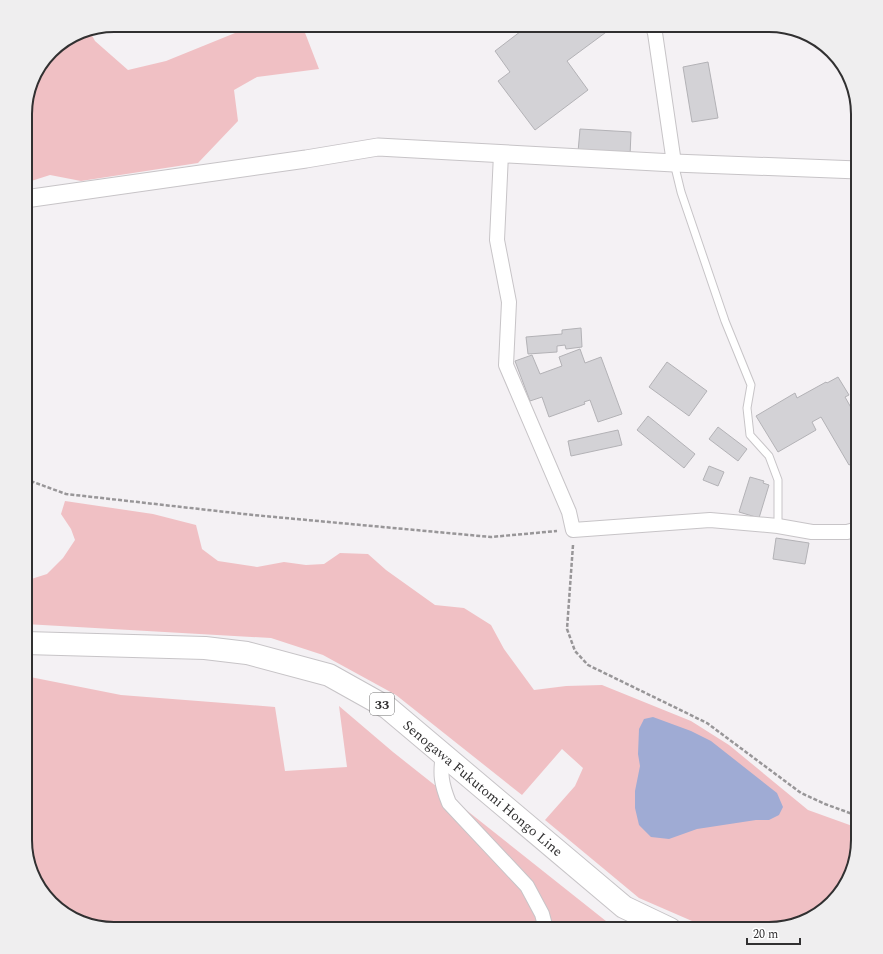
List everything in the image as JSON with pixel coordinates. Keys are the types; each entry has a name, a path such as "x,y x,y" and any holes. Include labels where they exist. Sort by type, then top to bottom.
{"main road":[{"name":"Senogawa Fukutomi Hongo Line","path":"32,643 205,648 247,653 329,675 388,708 624,907 655,922"}],"street":[{"path":"655,32 674,163"},
{"path":"32,198 378,147 674,163 851,170"},
{"path":"502,154 497,240 509,302 506,366 569,512 573,530 710,520 778,526 812,532 851,531"},
{"path":"443,754 440,772 449,803 527,886 542,914 544,922"}],"lane":[{"path":"674,163 681,192 725,321 751,385 747,408 750,435 769,456 778,480 778,526"}],"path":[{"path":"32,482 66,494 253,515 475,536 491,537 573,530 567,629 575,650 588,665 708,723 801,793 851,813"}],"shaded area":[{"path":"238,32 305,32 319,69 257,77 234,90 238,121 198,163 81,181 50,175 32,181 32,109 34,98 36,88 43,73 56,56 78,40 92,35 95,41 128,70 166,61"},
{"path":"65,501 153,514 196,525 202,549 218,561 257,567 284,562 306,565 324,564 340,553 368,554 386,570 435,605 464,608 491,625 504,649 534,690 566,686 602,685 691,721 729,745 808,810 851,825 850,851 843,876 834,890 819,905 805,914 795,918 769,922 692,921 639,898 545,820 575,786 583,768 562,749 522,795 396,695 323,655 271,638 32,624 32,579 47,574 63,558 75,540 71,529 61,514"},
{"path":"32,677 121,695 275,707 285,771 347,767 339,706 393,752 607,922 103,921 78,914 64,905 49,890 36,866 32,845"}],"water":[{"path":"653,717 691,731 711,741 777,793 783,807 779,815 769,820 756,820 697,829 669,839 651,837 639,825 635,808 635,791 640,766 638,754 639,729 644,719"}],"building":[{"path":"520,32 606,32 567,61 588,90 535,130 498,81 510,72 495,51"},
{"path":"708,62 718,118 692,122 683,67"},
{"path":"580,129 631,132 630,156 578,152"},
{"path":"581,328 582,347 566,349 565,345 557,346 557,352 528,354 526,337 562,334 562,330"},
{"path":"580,349 585,363 601,357 622,414 598,422 590,400 584,402 585,404 549,417 542,397 530,401 515,361 532,355 540,374 562,366 559,357"},
{"path":"667,362 707,391 689,416 649,387"},
{"path":"838,377 849,395 845,397 851,408 851,464 849,465 821,417 812,422 816,430 778,452 756,416 795,393 797,398 826,382 827,383"},
{"path":"648,416 695,454 684,468 637,430"},
{"path":"718,427 747,449 738,461 709,439"},
{"path":"618,430 622,445 571,456 568,441"},
{"path":"709,466 724,472 718,486 703,480"},
{"path":"750,477 764,481 763,483 769,485 759,518 739,512"},
{"path":"776,538 809,543 805,564 773,559"}]}
